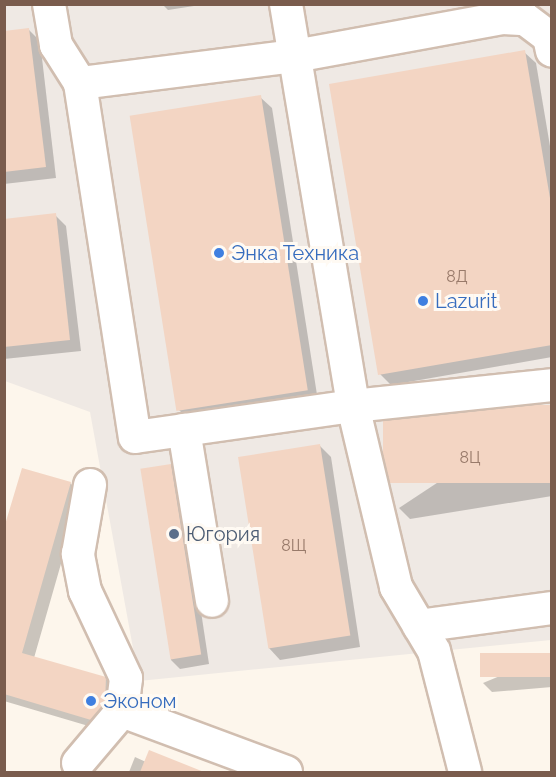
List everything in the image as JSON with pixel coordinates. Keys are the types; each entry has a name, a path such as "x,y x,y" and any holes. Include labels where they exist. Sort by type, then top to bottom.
{"lane":[{"path":"49,4 56,45 80,83 135,437 353,406 552,385"},
{"path":"286,4 353,406 396,587 434,651 465,772"},
{"path":"80,83 294,56 503,18 525,19 549,37 552,51"},
{"path":"184,430 212,601"},
{"path":"78,764 122,711 126,678 85,591 78,554 90,485"},
{"path":"419,626 552,608"},
{"path":"122,711 286,772"}],"shaded area":[{"path":"4,5 551,5 551,640 139,681 90,412 5,381"}],"building":[{"path":"29,28 46,167 4,172 4,31"},
{"path":"525,50 552,210 552,345 378,375 329,84"},
{"name":"Энка Техника","path":"261,95 308,390 176,411 130,116"},
{"path":"56,213 70,340 4,347 4,219"},
{"path":"383,405 552,405 552,483 383,483"},
{"path":"320,444 350,636 268,649 238,457"},
{"path":"171,464 201,655 171,659 140,469"},
{"path":"22,468 71,482 22,653 106,677 105,703 91,720 4,694 4,528"},
{"path":"480,653 552,653 552,677 480,677"},
{"path":"149,750 204,772 140,772"}],"place":[{"name":"Энка Техника","path":"219,253"},
{"name":"Lazurit","path":"423,301"},
{"name":"Югория","path":"174,534"},
{"name":"Эконом","path":"91,701"}]}
